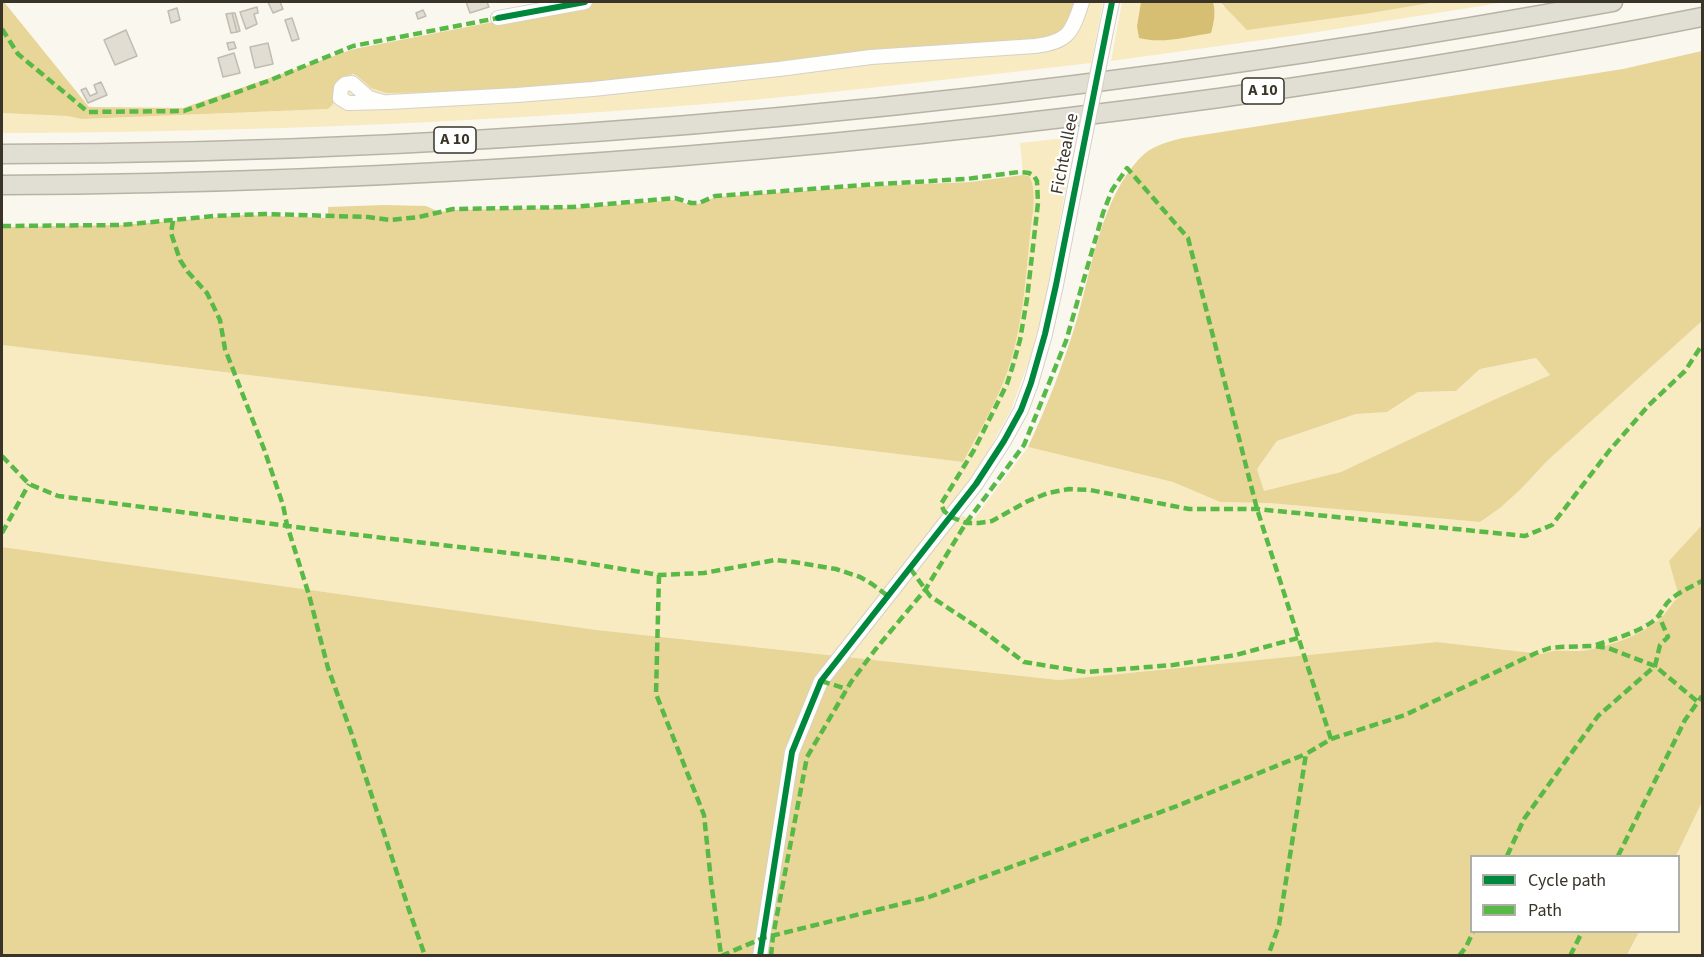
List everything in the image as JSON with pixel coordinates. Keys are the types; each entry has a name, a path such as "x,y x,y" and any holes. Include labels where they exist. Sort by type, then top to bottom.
{"highway":[{"name":"A 10","path":"2,154 177,151 409,142 550,135 770,117 1051,87 1262,60 1613,2"},
{"name":"A 10","path":"2,185 169,183 389,176 625,161 869,140 1070,117 1278,89 1481,57 1702,17"}],"street":[{"path":"498,18 585,2"},
{"path":"383,102 593,89 871,57 1052,44 1062,40 1069,32 1082,2"},
{"name":"Fichteallee","path":"760,956 792,752 821,681 976,484 999,450 1021,410 1031,383 1050,312 1112,2"}],"shaded area":[{"path":"2,2 89,107 183,108 354,49 595,2 1077,2 1073,17 1057,36 1042,40 579,85 464,92 386,93 371,88 353,74 337,81 334,87 333,104 328,109 82,119 67,116 2,113"},
{"path":"1077,2 1103,2 1091,63 879,87 659,108 471,120 284,128 2,133 2,113 67,116 83,119 328,109 334,98 335,85 339,78 348,74 353,74 371,88"},
{"path":"1122,2 1141,2 1137,26 1210,33 1214,17 1213,2 1220,2 1223,7 1371,13 1436,2 1506,2 1298,35 1111,61"},
{"path":"1141,2 1213,2 1214,17 1211,33 1166,40 1139,38 1137,26"},
{"path":"1220,2 1436,2 1247,30"},
{"path":"1702,51 1702,321 1547,461 1521,489 1480,522 1269,503 1220,502 1173,482 1028,447 1067,352 1099,235 1115,194 1139,159 1149,151 1183,138 1623,69","holes":["1536,358 1550,375 1341,472 1264,491 1257,469 1277,441 1356,414 1387,412 1418,392 1456,391 1480,369"]},
{"path":"1075,137 1045,301 1032,352 1011,410 989,450 950,509 958,515 974,519 1028,447 1173,482 1220,502 1269,503 1480,522 1521,489 1547,461 1702,321 1702,525 1670,561 1679,597 1661,618 1638,634 1602,647 1586,650 1555,651 1542,654 1437,642 1059,680 597,630 2,547 2,345 963,462 1001,388 1018,332 1034,197 1029,176 1023,175 1020,143"},
{"path":"1029,176 1032,182 1034,204 1018,332 1001,388 963,462 2,345 2,227 122,225 245,215 328,218 328,207 384,205 426,206 439,212 575,208 675,200 691,205 716,197 970,182"},
{"path":"1536,358 1550,375 1341,472 1264,492 1257,469 1277,441 1356,414 1387,412 1418,392 1456,391 1480,369"},
{"path":"1702,525 1702,802 1676,855 1470,855 1470,933 1638,933 1627,955 2,956 2,547 597,630 1059,680 1437,642 1542,654 1553,651 1582,651 1598,648 1636,634 1653,624 1679,597 1669,561"},
{"path":"1702,802 1702,955 1627,956 1638,933 1680,933 1680,855 1676,855"}],"building":[{"path":"268,2 280,2 283,9 273,13"},
{"path":"466,2 487,2 489,7 470,13"},
{"path":"257,7 258,13 254,14 257,24 246,29 240,12"},
{"path":"177,8 180,20 171,23 168,11"},
{"path":"423,10 426,16 418,19 416,13"},
{"path":"232,13 237,32 231,33 226,14"},
{"path":"232,13 235,13 240,31 237,32"},
{"path":"292,18 299,39 292,41 285,20"},
{"path":"126,30 137,56 115,65 104,40"},
{"path":"234,42 236,48 229,50 227,43"},
{"path":"268,43 273,64 255,68 250,47"},
{"path":"234,53 240,73 223,77 218,58"},
{"path":"101,82 107,95 88,103 81,90 86,88 90,96 97,93 94,85"}],"marked path":[{"path":"2,29 18,54 88,112 184,111 268,81 353,46 498,18"},
{"path":"771,956 807,757 851,682 925,590 966,523 1024,445 1066,341 1103,213 1112,190 1127,168 1188,238 1257,509 1331,739 1306,754 1279,925 1268,956"},
{"path":"2,226 121,225 214,216 265,214 368,217 390,220 419,217 453,209 573,207 675,198 699,203 715,196 1029,173 1037,181 1038,203 1020,340 1007,384 974,450 941,504 944,511 951,517 966,523 992,521 1028,501 1048,493 1069,489 1090,490 1189,509 1257,509 1525,536 1552,525 1609,451 1649,405 1685,371 1702,345"},
{"path":"173,221 171,233 180,260 207,293 220,320 225,349 283,505 328,668 425,956"},
{"path":"2,456 29,484 58,496 567,560 659,575 704,573 775,560 794,562 836,569 860,577 888,596"},
{"path":"2,533 29,484"},
{"path":"910,568 930,596 983,631 1024,662 1086,672 1173,665 1236,655 1298,638"},
{"path":"659,575 656,694 704,815 721,955"},
{"path":"1596,645 1646,626 1657,618 1671,599 1702,581"},
{"path":"1507,855 1524,819 1598,716 1655,666 1660,645 1668,637 1659,616"},
{"path":"1331,739 1405,715 1550,648 1593,646 1608,648 1655,666 1698,702"},
{"path":"821,681 847,689"},
{"path":"1618,855 1685,720 1702,696"},
{"path":"721,956 763,938 929,897 1177,806 1306,754"},
{"path":"1459,956 1473,933"},
{"path":"1570,956 1582,933"}],"cycle path":[{"path":"498,18 585,2"},
{"path":"760,956 792,752 821,681 976,484 1021,410 1031,383 1056,285 1112,2"}]}
